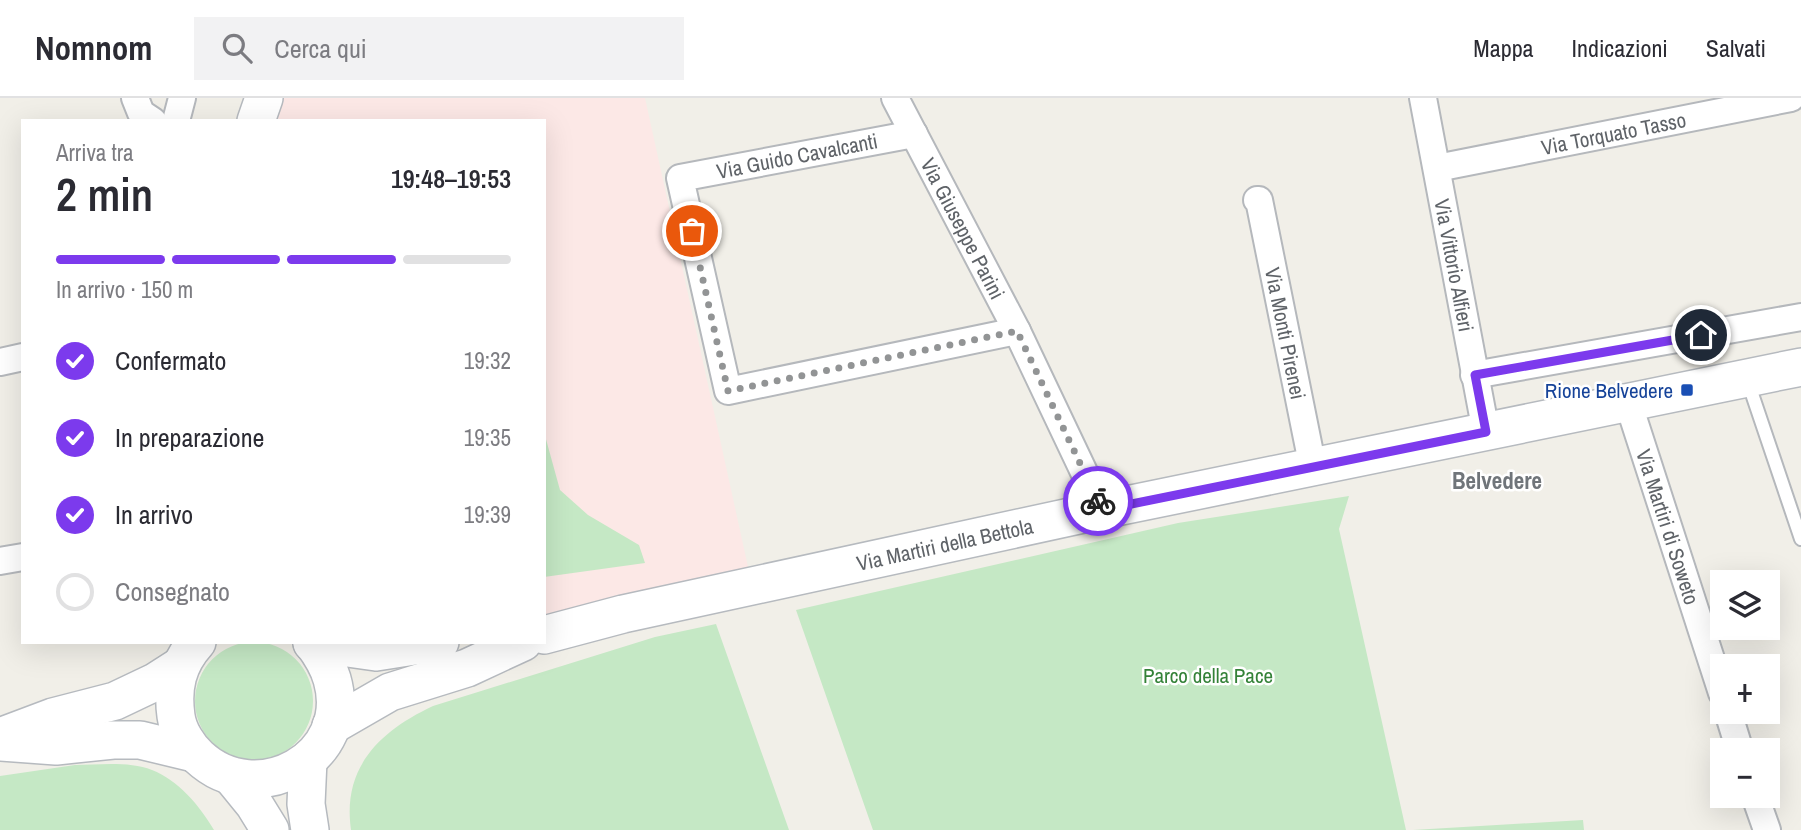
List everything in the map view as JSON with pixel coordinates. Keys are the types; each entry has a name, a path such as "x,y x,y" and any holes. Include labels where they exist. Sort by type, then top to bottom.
{"main road":[{"path":"232,119 239,98"},
{"path":"257,119 264,98"},
{"name":"Via Martiri della Bettola","path":"546,634 636,611 1102,510 1801,367"},
{"path":"188,654 174,684 176,721 184,738 194,753 218,772 232,777 264,780 294,770 307,760 317,750 331,726 335,704 333,682 326,661 313,644"},
{"path":"325,644 376,652 427,644"},
{"path":"331,726 390,692 467,668 519,644"},
{"path":"0,739 53,717 115,701 155,682 188,654"},
{"path":"0,739 56,747 113,740 140,740 194,753"},
{"path":"307,760 306,804 310,830"},
{"path":"232,777 254,804 270,830"}],"street":[{"path":"135,98 141,113 150,119"},
{"path":"176,119 181,98"},
{"name":"Via Giuseppe Parini","path":"895,98 1017,331 1102,510"},
{"name":"Via Vittorio Alfieri","path":"1423,98 1486,432"},
{"name":"Via Torquato Tasso","path":"1437,168 1791,98"},
{"name":"Via Guido Cavalcanti","path":"914,134 680,178 728,391 1017,331"},
{"name":"Via Monti Pirenei","path":"1257,200 1313,468"},
{"path":"1475,375 1801,317"},
{"path":"0,362 21,357"},
{"name":"Via Martiri di Soweto","path":"1628,402 1710,657"},
{"path":"0,561 21,557"},
{"path":"1759,808 1767,830"}],"lane":[{"path":"1747,378 1801,539"}],"shaded area":[{"path":"264,98 645,98 752,585 546,635 546,119 256,119"}],"green space":[{"path":"546,439 560,490 588,515 639,545 645,563 546,577"},
{"name":"Parco della Pace","path":"1349,496 1339,529 1406,830 873,830 796,610 1178,523"},
{"path":"716,624 789,830 351,830 350,808 359,770 381,740 414,716 433,706 655,637"},
{"path":"240,644 268,644 287,652 303,668 312,690 312,712 303,734 287,750 265,759 243,759 221,750 205,734 196,712 196,690 205,668 221,652"},
{"path":"75,765 134,765 162,774 188,795 214,830 0,830 0,776"},
{"path":"1583,820 1584,830 1413,830"}],"way so far":[{"path":"692,231 728,391 1017,331 1098,501"}],"place":[{"name":"Rione Belvedere","path":"1687,390"}],"district":[{"name":"Belvedere","path":"1497,480"}],"route":[{"path":"1098,501 1102,510 1486,432 1475,375 1701,335"}]}
